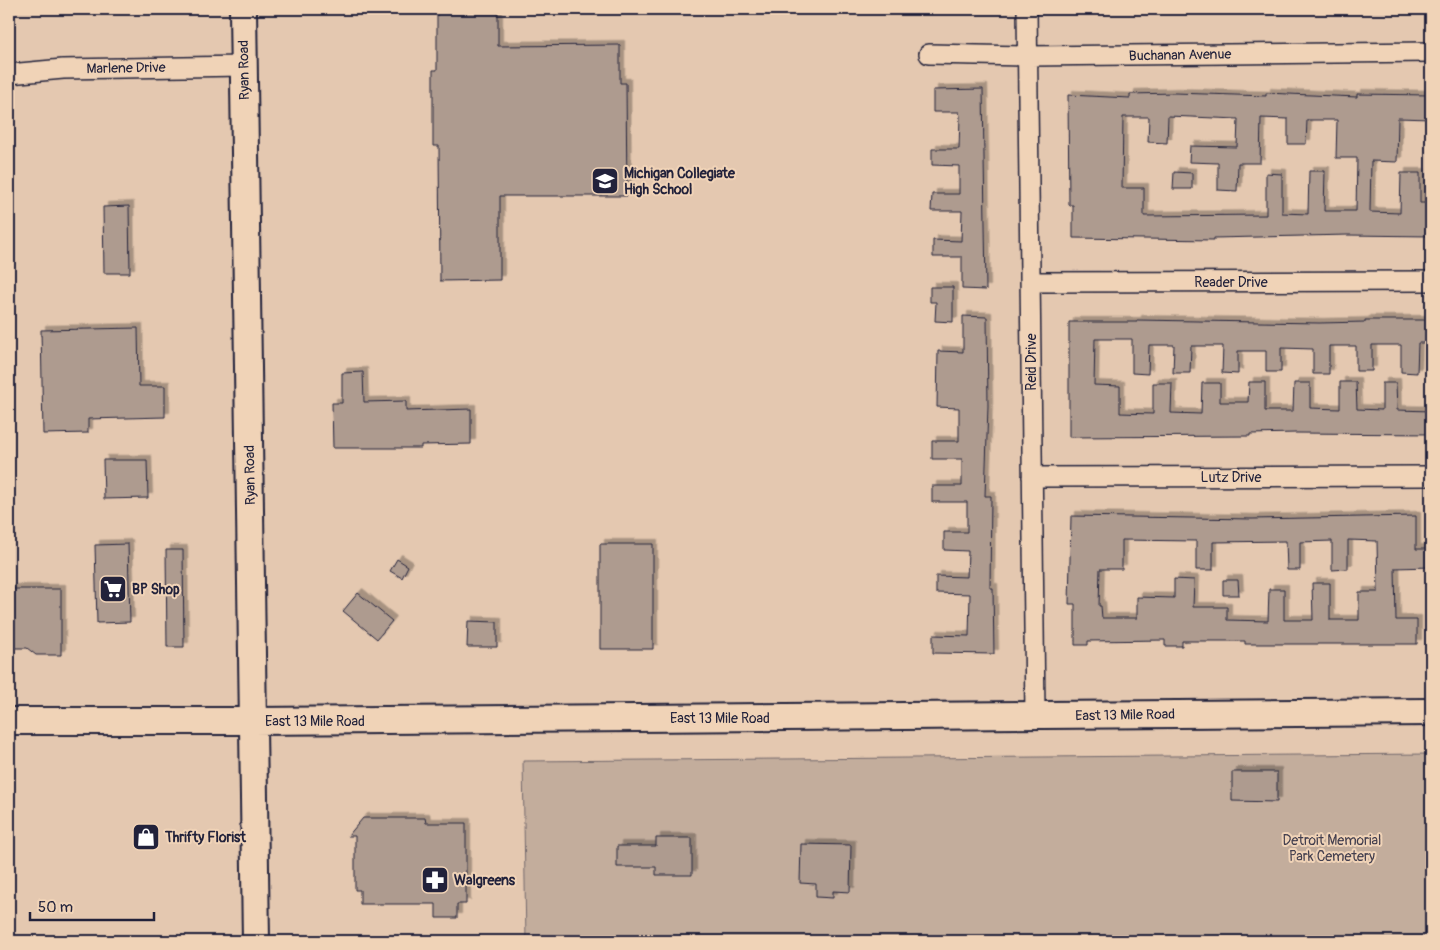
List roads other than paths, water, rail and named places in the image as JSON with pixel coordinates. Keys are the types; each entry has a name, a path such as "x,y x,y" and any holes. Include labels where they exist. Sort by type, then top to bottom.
{"main road":[{"name":"Ryan Road","path":"243,9 256,941"},
{"name":"East 13 Mile Road","path":"9,721 253,721 1431,712"}],"street":[{"name":"Reid Drive","path":"1027,9 1035,715"},
{"name":"Buchanan Avenue","path":"929,54 1029,56 1431,52"},
{"name":"Marlene Drive","path":"9,74 63,69 244,66"},
{"name":"Reader Drive","path":"1031,282 1431,281"},
{"name":"Lutz Drive","path":"1032,477 1431,476"}],"place":[{"name":"Michigan Collegiate High School","path":"605,181"},
{"name":"BP Shop","path":"113,589"},
{"name":"Thrifty Florist","path":"146,837"},
{"name":"Walgreens","path":"435,880"}],"park label":[{"name":"Detroit Memorial Park Cemetery","path":"1332,848"}]}
